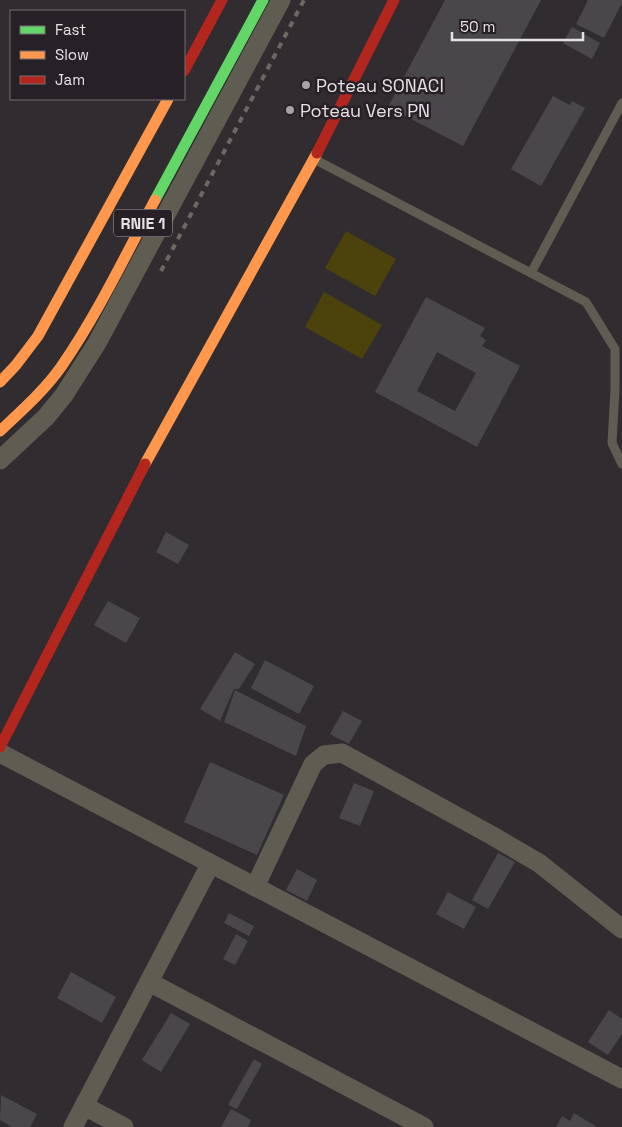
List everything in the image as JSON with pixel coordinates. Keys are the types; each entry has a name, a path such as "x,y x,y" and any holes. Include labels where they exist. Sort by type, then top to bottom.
{"main road":[{"path":"185,68 222,0"},
{"name":"RNIE 1","path":"0,431 26,406 60,368 99,305 263,0"},
{"path":"0,747 135,482 314,159 394,0"},
{"name":"RNIE 1","path":"0,382 16,365 38,336 167,100"}],"street":[{"path":"0,460 46,417 64,394 97,343 281,0"},
{"path":"0,753 210,865 622,1079"},
{"path":"255,887 313,764 324,755 342,753 539,863 622,929"},
{"path":"73,1127 210,865"},
{"path":"149,982 424,1127"},
{"path":"84,1106 124,1127"}],"lane":[{"path":"531,273 622,103"},
{"path":"314,159 586,302 615,349 612,443 622,464"}],"shaded area":[{"path":"346,231 396,259 375,296 325,268"},
{"path":"324,292 382,325 362,359 305,327"}],"building":[{"path":"445,0 541,0 463,146 388,107"},
{"path":"588,0 622,0 604,38 576,24"},
{"path":"572,27 600,43 592,59 563,43"},
{"path":"553,96 570,105 572,101 585,108 541,186 511,169"},
{"path":"426,297 485,328 480,336 486,340 482,346 520,366 477,447 375,392","holes":["437,352 476,373 455,411 417,391"]},
{"path":"166,532 189,545 178,564 156,552"},
{"path":"108,601 140,618 126,643 94,625"},
{"path":"235,652 255,664 239,689 234,689 220,721 200,709"},
{"path":"265,660 314,686 299,714 251,688"},
{"path":"235,690 306,726 296,756 224,722"},
{"path":"343,711 362,721 349,744 330,734"},
{"path":"210,762 284,795 257,855 184,822"},
{"path":"354,783 374,791 360,826 339,818"},
{"path":"498,853 515,862 488,909 472,900"},
{"path":"297,869 317,880 307,901 286,890"},
{"path":"448,892 476,907 464,929 436,914"},
{"path":"229,913 254,926 249,936 224,923"},
{"path":"236,934 248,941 235,965 223,959"},
{"path":"71,972 116,997 102,1023 57,998"},
{"path":"609,1010 622,1019 622,1034 608,1055 588,1042"},
{"path":"171,1013 190,1024 161,1072 142,1060"},
{"path":"254,1059 262,1064 237,1109 228,1105"},
{"path":"1,1095 37,1114 30,1127 12,1127 0,1120"},
{"path":"231,1109 251,1120 248,1127 221,1127"},
{"path":"574,1113 597,1127 556,1127 562,1116 570,1121"}],"railway":[{"path":"161,271 304,0"}],"traffic: fast":[{"path":"155,200 263,0"}],"traffic: slow":[{"path":"0,382 16,365 38,336 167,100"},
{"path":"145,464 317,153"},
{"path":"0,431 40,393 61,367 99,306 155,200"}],"traffic: jam":[{"path":"185,69 222,0"},
{"path":"317,153 394,0"},
{"path":"0,747 145,464"}],"place":[{"name":"Poteau SONACI","path":"306,85"},
{"name":"Poteau Vers PN","path":"290,110"}]}
